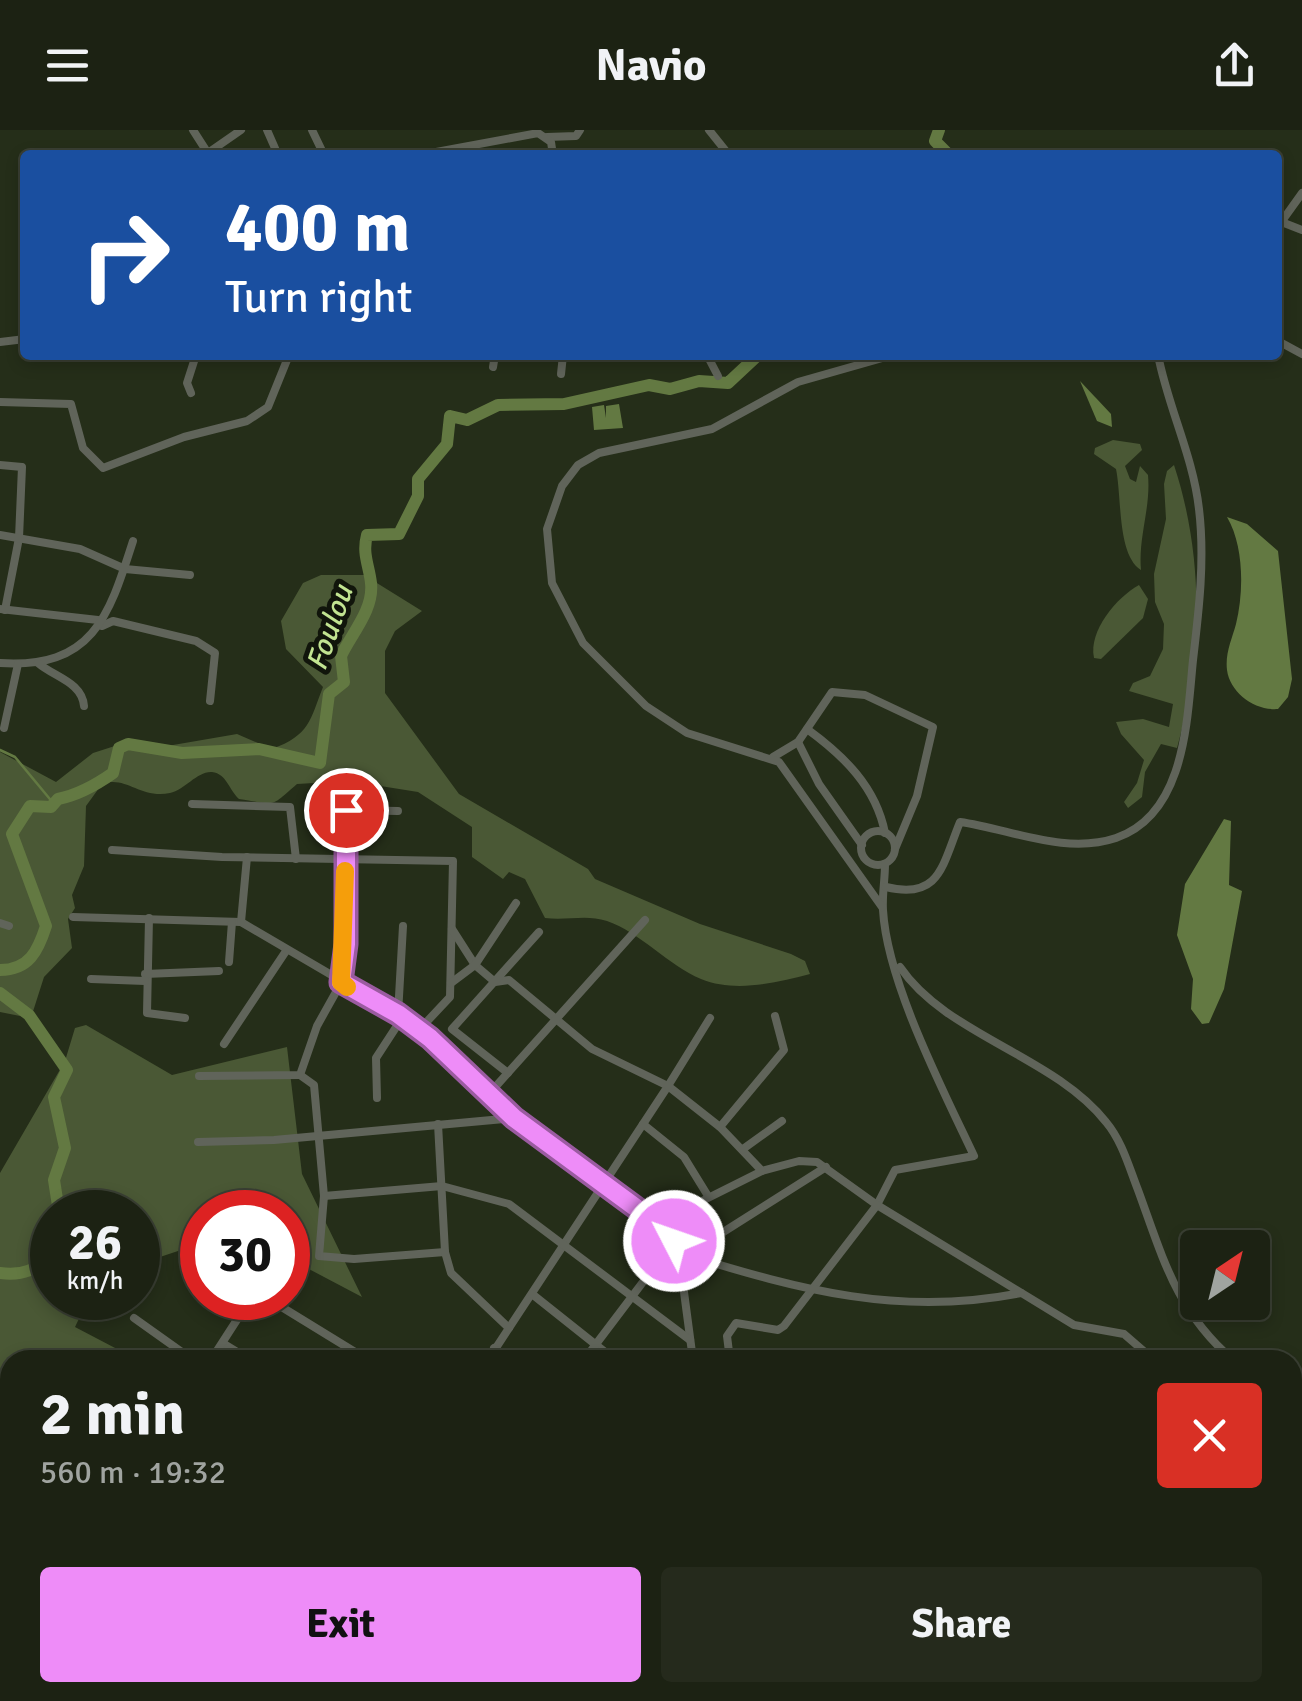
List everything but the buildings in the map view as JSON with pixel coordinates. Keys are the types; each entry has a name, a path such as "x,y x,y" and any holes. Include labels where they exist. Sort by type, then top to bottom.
{"street":[{"path":"214,150 241,130"},
{"path":"441,150 505,135 576,136 580,130"},
{"path":"709,130 725,150"},
{"path":"547,136 551,150"},
{"path":"1282,218 1302,193"},
{"path":"191,393 187,383 194,360"},
{"path":"0,402 70,404 83,448 103,468 184,437 247,421 268,407 287,360"},
{"path":"493,367 494,360"},
{"path":"561,374 562,360"},
{"path":"710,360 718,376"},
{"path":"875,360 798,382 712,429 599,453 578,465 550,513 547,552 552,583 567,619 583,642 646,706 687,733 734,750 773,756 798,742 832,692 846,690 933,727 917,796 884,864 886,887 882,907"},
{"path":"886,887 912,893 926,888 960,822 1064,843 1104,841 1138,825 1169,784 1189,727 1201,542 1199,506 1159,360"},
{"path":"0,465 22,466 18,538 2,610 98,620 102,626"},
{"path":"0,535 80,549 126,569 190,575"},
{"path":"102,626 133,542"},
{"path":"0,663 38,663 75,648 113,620 208,646 217,660 210,700"},
{"path":"38,663 74,685 83,696 84,706"},
{"path":"4,728 18,664"},
{"path":"807,730 838,753 864,781 895,848"},
{"path":"798,742 819,784 862,845 868,861 884,864"},
{"path":"729,1350 727,1336 736,1322 778,1330 877,1205 896,1170 974,1156 914,1026 882,907 773,756"},
{"path":"300,1075 317,1026 341,982 346,810 351,776"},
{"path":"192,804 290,807 296,858"},
{"path":"346,810 398,811"},
{"path":"862,845 870,834 885,833"},
{"path":"112,850 453,861 451,983 445,1005 419,1030"},
{"path":"229,962 247,857"},
{"path":"451,983 474,966 516,903"},
{"path":"73,917 236,922 419,1030 514,1118 658,1224 687,1255 758,1279 920,1304 1021,1293"},
{"path":"149,918 147,1013 186,1018"},
{"path":"489,1094 644,920"},
{"path":"377,1098 376,1058 400,1016 403,926"},
{"path":"452,930 474,966 495,982 509,980 604,1056 668,1086 720,1126 762,1171"},
{"path":"508,1073 452,1029 539,932"},
{"path":"224,1044 286,951"},
{"path":"894,959 920,991 1052,1076 1107,1122 1125,1156 1172,1286 1202,1333 1222,1350"},
{"path":"91,979 219,971"},
{"path":"720,1126 784,1050 774,1016"},
{"path":"496,1350 494,1348 710,1018"},
{"path":"199,1076 300,1075 314,1085 324,1196 319,1256 354,1259 445,1252"},
{"path":"198,1142 514,1118"},
{"path":"743,1149 782,1121"},
{"path":"438,1124 445,1252 451,1273 509,1328"},
{"path":"643,1124 684,1157 708,1196"},
{"path":"658,1224 762,1171 799,1160 826,1167 877,1205 1074,1324 1124,1334 1142,1350"},
{"path":"687,1255 826,1167"},
{"path":"324,1196 442,1186 509,1204 563,1241 630,1299 690,1340"},
{"path":"592,1350 674,1241"},
{"path":"687,1255 684,1292 692,1350"},
{"path":"532,1294 602,1350"},
{"path":"137,1320 179,1350"},
{"path":"219,1350 238,1320"},
{"path":"303,1320 352,1350"},
{"path":"224,1344 234,1350"}],"shaded area":[{"path":"1080,381 1111,414 1112,427 1097,421"},
{"path":"619,404 623,428 594,430 592,407 604,405 606,418 606,406"},
{"path":"1113,440 1140,444 1142,450 1125,466 1130,479 1136,482 1140,466 1148,475 1141,570 1133,563 1124,539 1116,469 1094,454 1095,448"},
{"path":"1174,465 1195,570 1192,678 1177,748 1161,744 1145,772 1142,797 1128,808 1124,802 1137,783 1144,760 1121,734 1116,722 1143,719 1169,727 1173,704 1129,691 1133,683 1150,676 1163,649 1164,624 1155,602 1154,574 1166,519 1164,484 1167,471"},
{"path":"1227,517 1247,524 1278,551 1292,679 1288,697 1278,709 1261,707 1245,699 1229,678 1227,658 1239,611 1241,583 1237,541"},
{"path":"321,575 364,575 422,611 395,631 385,651 385,693 459,794 588,869 595,879 700,924 791,954 805,961 810,974 756,985 714,983 689,973 607,921 545,918 525,879 509,872 503,879 472,857 472,827 418,792 349,781 297,784 277,801 267,803 239,799 224,779 212,772 201,774 170,793 150,793 119,782 102,784 86,806 84,866 72,895 75,908 68,919 72,948 44,977 29,1024 25,1017 0,1012 0,752 56,782 93,753 121,744 144,750 237,734 272,749 285,744 307,725 323,687 286,649 281,621 303,583"},
{"path":"1139,585 1148,599 1143,618 1101,659 1094,658 1095,637 1106,616"},
{"path":"1224,819 1231,821 1229,885 1242,891 1224,989 1209,1023 1202,1024 1191,1009 1193,979 1177,935 1185,884"},
{"path":"86,1025 172,1075 287,1047 302,1174 310,1190 180,1190 180,1250 160,1257 160,1190 30,1190 30,1320 78,1320 75,1327 119,1350 0,1350 0,1173 65,1061 75,1028"},
{"path":"310,1190 362,1297 310,1270"}],"waterway":[{"name":"Foulou","path":"939,130 935,141 944,150"},
{"name":"Foulou","path":"0,970 25,963 40,943 46,926 12,834 30,806 51,807 58,799 87,789 113,773 119,748 128,744 182,753 259,749 320,763 329,694 344,682 341,656 369,603 367,535 399,534 418,496 418,479 447,444 450,416 467,420 498,405 564,404 649,385 670,389 699,381 728,383 753,360"},
{"path":"0,750 15,757 54,804"},
{"name":"Foulou","path":"0,993 29,1015 67,1070 54,1097 65,1148 54,1180 56,1190"},
{"name":"Foulou","path":"0,1273 30,1270"}],"slow traffic":[{"path":"345,871 346,944 341,982 347,987"}],"route":[{"path":"346,810 346,944 341,982 398,1014 430,1038 514,1118 658,1224 674,1241"}]}
